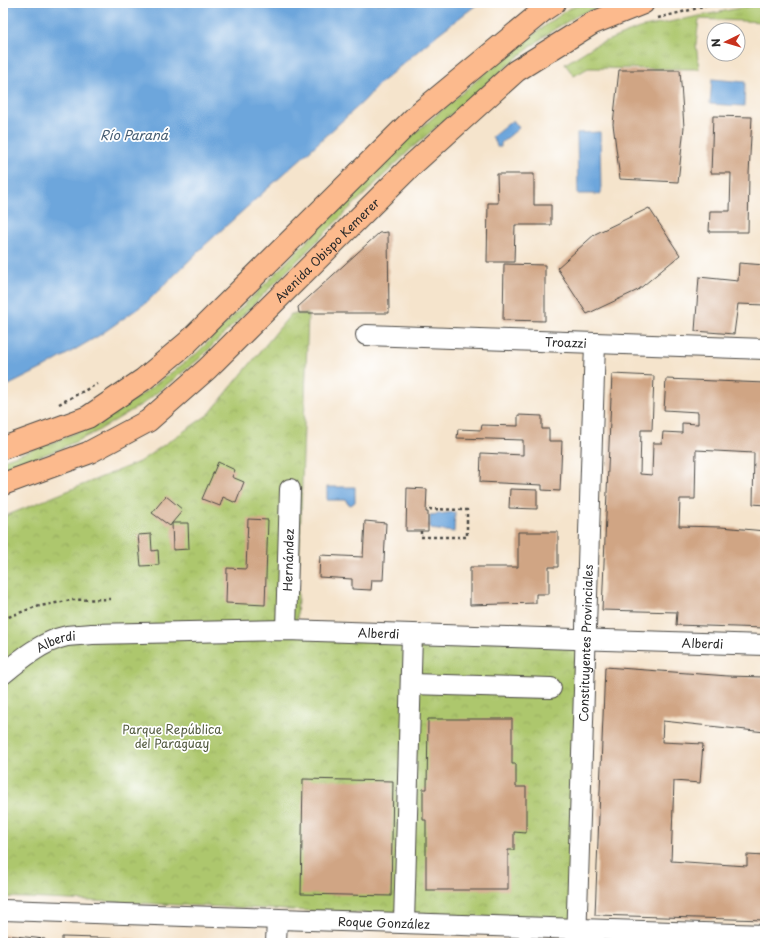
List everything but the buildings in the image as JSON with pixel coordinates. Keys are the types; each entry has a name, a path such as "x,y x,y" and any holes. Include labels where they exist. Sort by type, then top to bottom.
{"main road":[{"path":"3,448 88,417 144,379 188,342 419,113 554,3"},
{"name":"Avenida Obispo Kemerer","path":"3,484 88,453 148,421 207,369 411,166 516,71 592,23 643,3"}],"street":[{"name":"Troazzi","path":"366,335 765,349"},
{"name":"Constituyentes Provinciales","path":"577,936 595,343"},
{"name":"Hernández","path":"286,630 290,489"},
{"name":"Alberdi","path":"3,674 32,652 44,645 66,636 92,634 286,630 765,645"},
{"path":"404,923 412,634"},
{"path":"411,684 551,688"},
{"name":"Roque González","path":"3,910 404,923 577,936 765,935"},
{"path":"276,943 277,919"}],"path":[{"path":"54,407 103,381"},
{"path":"422,531 421,537 467,538 467,510 426,509"},
{"path":"3,619 35,607 65,601 110,598"}],"green space":[{"path":"585,3 610,3 578,15 550,32 518,57 412,148 199,359 144,403 96,432 62,448 3,470 3,460 59,440 93,425 140,396 196,354 408,139 511,51 568,9"},
{"path":"765,3 765,22 699,19 696,44 699,69 588,68 574,76 565,64 594,46 639,28"},
{"name":"Parque República del Paraguay","path":"291,314 308,314 297,623 584,643 577,923 3,897 3,517 139,462 209,414"}],"water":[{"name":"Río Paraná","path":"3,3 479,3 438,34 378,85 365,100 206,244 147,302 100,335 45,367 3,388"},
{"path":"712,79 745,82 744,106 710,104"},
{"path":"513,120 519,128 501,143 501,147 497,147 492,137"},
{"path":"600,132 601,194 578,194 577,133"},
{"path":"327,487 355,487 355,502 351,505 347,503 346,500 327,500"},
{"path":"455,512 454,532 430,529 430,515"}]}
